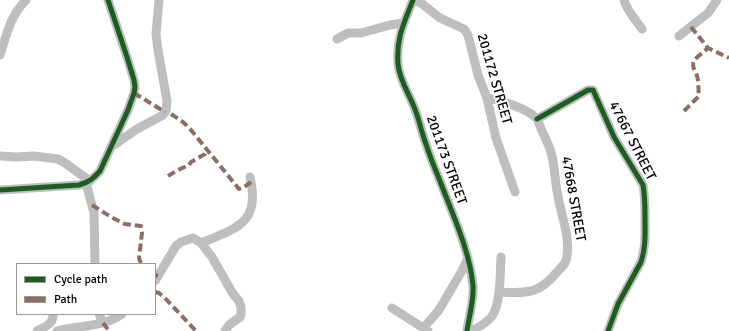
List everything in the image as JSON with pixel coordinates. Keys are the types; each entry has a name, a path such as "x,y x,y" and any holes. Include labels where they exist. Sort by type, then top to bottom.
{"street":[{"path":"0,54 9,26 18,9 26,0"},
{"path":"0,190 79,185 88,182 100,171 128,110 135,87 127,57 108,0"},
{"path":"110,147 137,129 163,115 166,111 167,101 156,34 158,0"},
{"name":"201173 STREET","path":"414,0 400,33 398,47 399,74 417,113 426,145 468,258 473,291 467,331"},
{"name":"201172 STREET","path":"414,0 421,3 440,18 461,27 466,31 478,75 487,98 496,138 515,192"},
{"path":"624,0 630,14 642,29"},
{"path":"679,36 708,13 717,0"},
{"path":"337,39 348,33 361,33 403,23"},
{"name":"47667 STREET","path":"537,119 588,90 594,91 614,137 643,185 646,237 643,256 618,304 608,331"},
{"path":"487,98 499,100 519,108 528,112 537,119"},
{"name":"47668 STREET","path":"498,292 518,293 539,289 550,282 564,265 567,257 566,231 558,195 552,156 537,119"},
{"path":"0,156 34,156 58,159 65,162 88,182 94,213 95,263"},
{"path":"201,243 233,229 242,223 246,218 250,212 253,201 250,177"},
{"path":"156,279 176,246 181,242 193,238 201,243 239,301 241,307 241,314 225,331"},
{"path":"472,331 492,316 496,306 501,257"},
{"path":"392,308 425,329 439,310 468,258"},
{"path":"37,331 51,322 53,315"},
{"path":"100,315 104,323"},
{"path":"56,331 104,323 120,315"}],"marked path":[{"path":"691,27 708,48 729,58"},
{"path":"684,111 699,96 698,78 693,67 693,63 696,58 708,48"},
{"path":"134,93 165,112"},
{"path":"171,114 183,122 191,130 239,189 251,182"},
{"path":"168,176 189,165 191,162 205,154 207,149"},
{"path":"92,205 125,224 141,226 142,233 139,258 141,263"},
{"path":"156,292 165,298 196,331"},
{"path":"103,323 109,331"}],"cycle path":[{"path":"0,190 79,185 91,180 100,171 128,110 135,87 127,57 108,0"},
{"path":"413,0 399,38 398,64 403,82 414,106 429,154 460,232 468,259 473,292 467,331"},
{"path":"537,119 588,90 593,90 614,137 643,185 645,201 643,256 618,304 608,331"}]}
